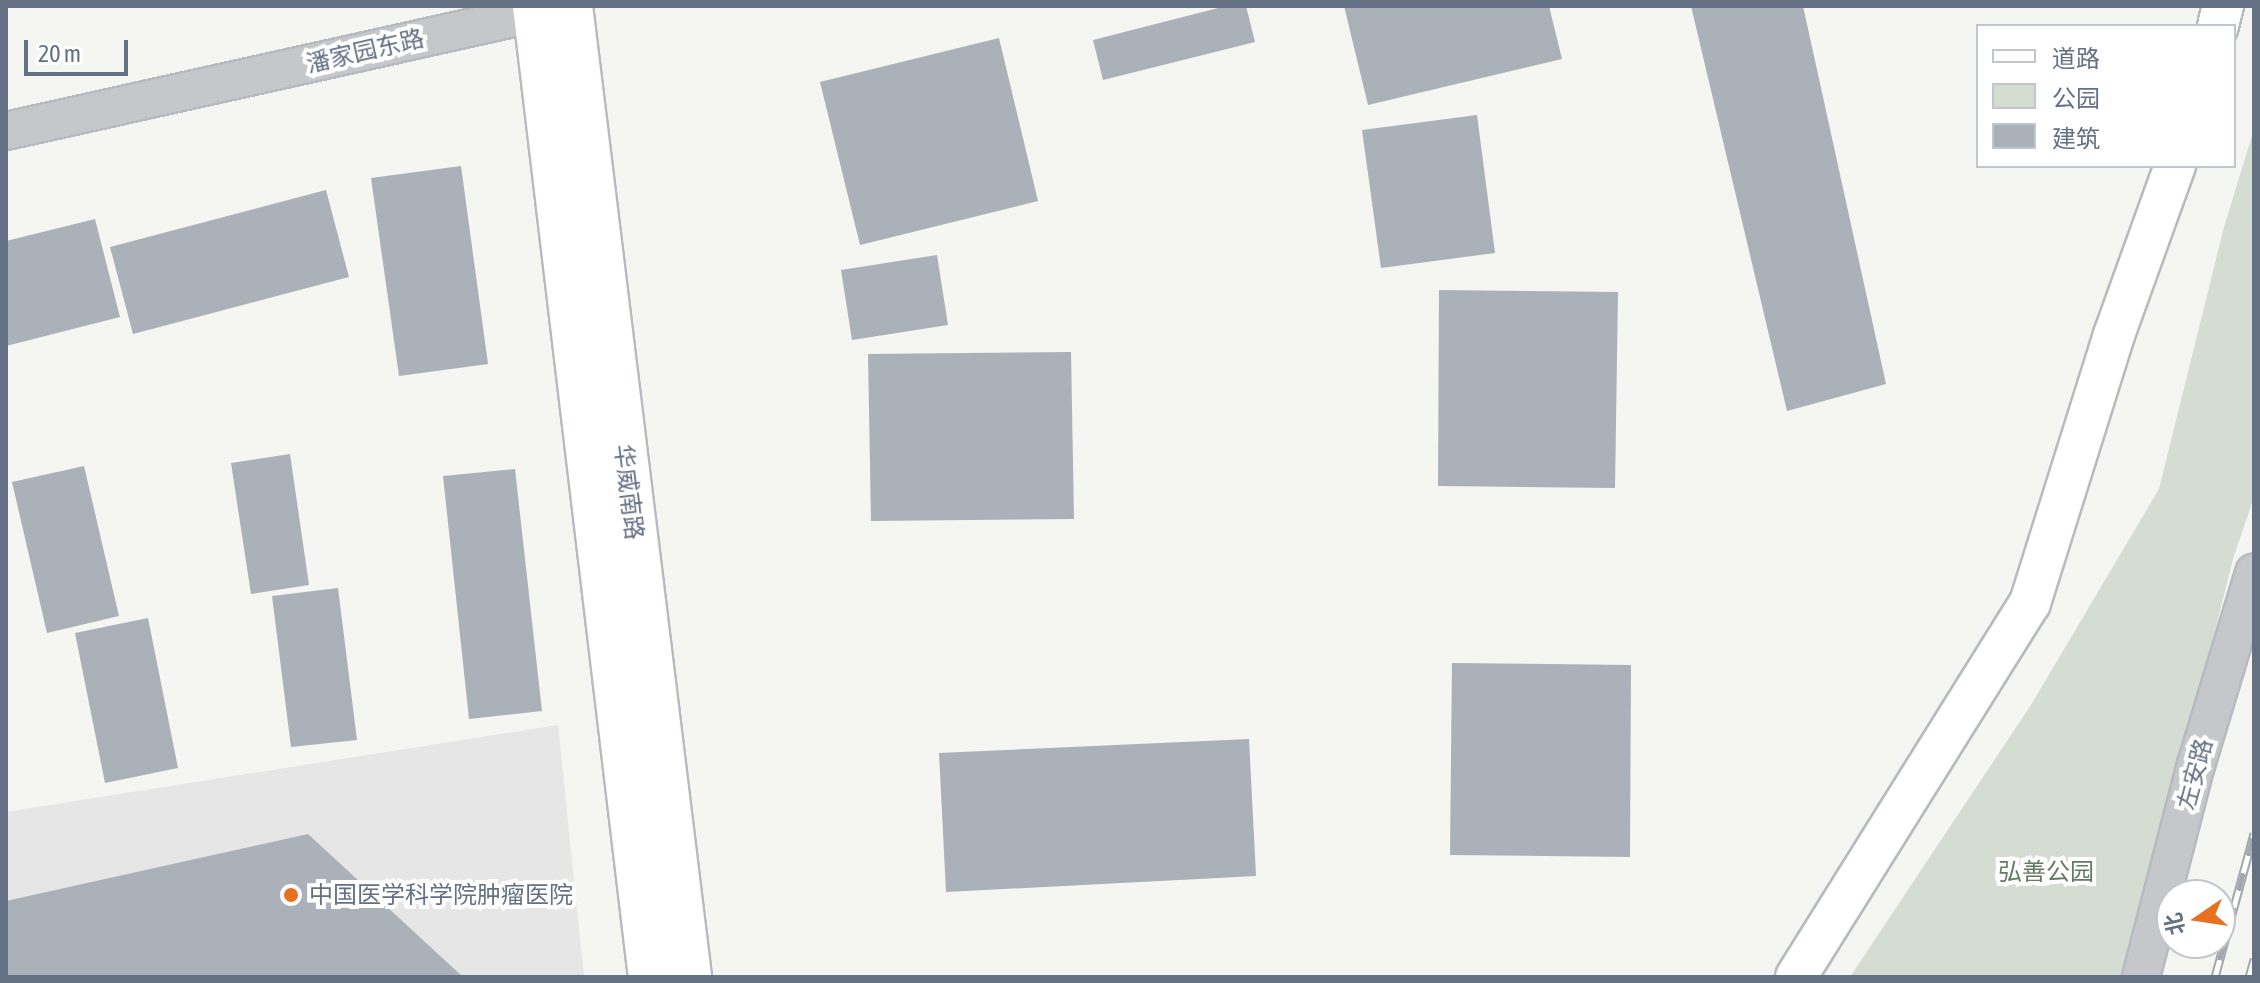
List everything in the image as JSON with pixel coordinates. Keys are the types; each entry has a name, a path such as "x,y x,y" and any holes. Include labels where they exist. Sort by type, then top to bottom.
{"main road":[{"name":"华威南路","path":"552,8 651,977"},
{"name":"华威南路","path":"552,8 689,977"},
{"path":"1796,977 2030,603 2114,335 2174,168"}],"street":[{"name":"潘家园东路","path":"6,131 552,8"},
{"name":"左安路","path":"2141,977 2196,765 2254,573"}],"shaded area":[{"name":"中国医学科学院肿瘤医院","path":"558,725 584,977 6,977 6,812"}],"green space":[{"name":"弘善公园","path":"2254,129 2254,497 2233,559 2128,977 1850,977 2031,705 2159,489 2224,227"}],"building":[{"path":"1226,6 1246,6 1255,42 1103,80 1093,40"},
{"path":"1344,6 1549,6 1562,59 1368,105"},
{"path":"1691,6 1803,6 1886,384 1787,411"},
{"path":"999,38 1038,201 860,245 820,82"},
{"path":"1477,115 1495,253 1381,268 1362,130"},
{"path":"461,166 488,364 399,376 371,178"},
{"path":"326,190 349,277 133,334 110,247"},
{"path":"95,219 120,317 6,346 6,241"},
{"path":"937,255 948,325 852,340 841,270"},
{"path":"1439,290 1618,292 1615,488 1438,486"},
{"path":"1071,352 1074,519 871,521 868,354"},
{"path":"290,454 309,585 251,594 231,463"},
{"path":"84,466 119,616 47,633 12,482"},
{"path":"515,469 542,711 469,719 443,476"},
{"path":"338,588 357,740 291,747 272,596"},
{"path":"148,618 178,768 105,783 75,633"},
{"path":"1452,663 1631,665 1630,857 1450,855"},
{"path":"1249,739 1256,876 946,892 939,753"},
{"path":"308,834 463,977 6,977 6,901"}],"railway":[{"path":"2215,977 2254,833"},
{"path":"2249,977 2254,959"}],"place":[{"name":"中国医学科学院肿瘤医院","path":"291,895"}]}
